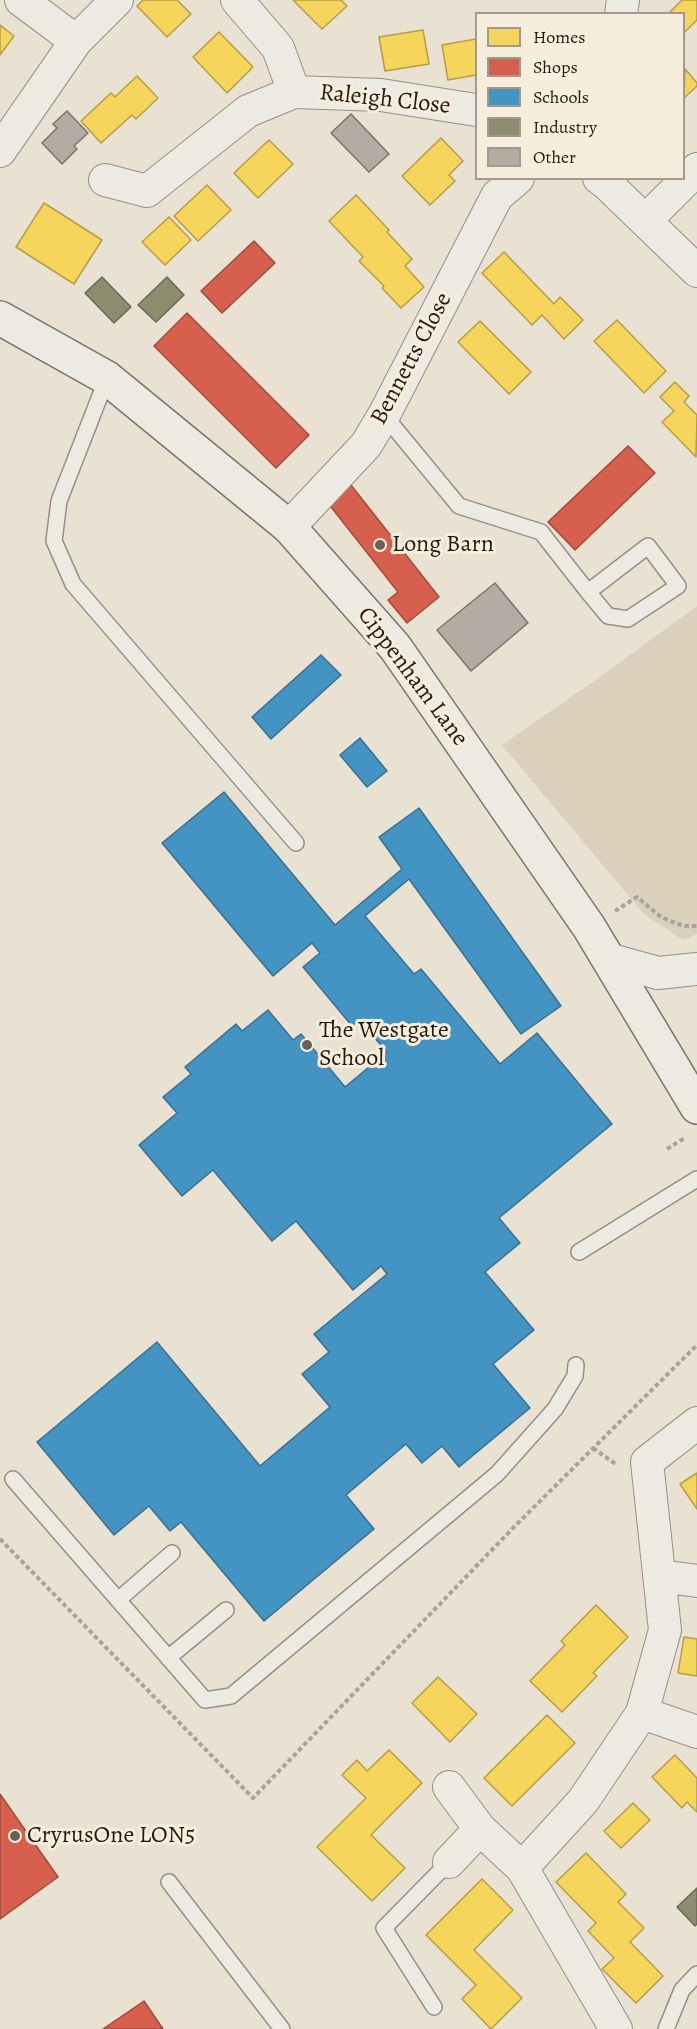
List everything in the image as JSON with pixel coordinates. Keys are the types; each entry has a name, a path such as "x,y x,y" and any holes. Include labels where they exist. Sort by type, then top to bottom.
{"street":[{"path":"21,0 76,41"},
{"path":"0,151 76,41 117,0"},
{"name":"Raleigh Close","path":"237,0 278,48 294,92"},
{"name":"Raleigh Close","path":"105,180 147,191 248,111 294,92 381,95 475,110"},
{"path":"645,221 697,170"},
{"name":"Bennetts Close","path":"289,527 366,445 384,415 497,196 516,180"},
{"path":"602,180 697,271"},
{"name":"Cippenham Lane","path":"0,318 107,378 289,527 395,647 611,960 692,1101"},
{"path":"611,960 658,973 697,969"},
{"path":"522,1868 584,1801 642,1713 665,1630 647,1462 697,1423"},
{"path":"660,1576 697,1581"},
{"path":"642,1713 697,1732"},
{"path":"449,1787 480,1829 522,1868 616,2029"},
{"path":"449,1862 480,1829"}],"lane":[{"path":"107,378 59,501 54,541 73,584 296,843"},
{"path":"384,415 459,506 541,532 588,592 608,616 628,619 678,586 648,546 588,592"},
{"path":"579,1252 697,1179"},
{"path":"13,1479 205,1700 231,1696 497,1474 555,1409 575,1376 576,1365"},
{"path":"118,1600 172,1553"},
{"path":"168,1658 226,1610"},
{"path":"434,2007 384,1928 449,1862"},
{"path":"169,1882 282,2029"},
{"path":"666,2029 682,1990 697,1974"}],"path":[{"path":"589,927 638,897 661,917 683,926 697,926"},
{"path":"667,1149 692,1101"}],"shaded area":[{"path":"697,606 697,934 683,940 644,914 502,745"}],"building: Homes":[{"path":"143,0 177,0 191,14 167,37 137,6"},
{"path":"293,0 341,0 347,6 322,29"},
{"path":"682,0 697,0 697,20 685,32 685,12 670,12"},
{"path":"0,25 14,36 0,55"},
{"path":"423,30 429,64 385,71 379,37"},
{"path":"219,32 253,67 227,93 193,57"},
{"path":"475,39 475,75 448,80 442,45"},
{"path":"685,69 697,83 697,86 685,97"},
{"path":"137,76 158,98 136,119 132,115 101,143 81,121 111,93 115,97"},
{"path":"441,138 463,161 449,175 455,181 430,205 402,176"},
{"path":"269,140 293,164 258,198 234,173"},
{"path":"207,185 231,210 198,241 174,216"},
{"path":"356,195 412,259 405,266 424,287 401,308 382,288 384,286 359,261 363,257 329,221"},
{"path":"44,203 102,240 74,284 16,247"},
{"path":"169,217 191,240 165,265 142,242"},
{"path":"504,252 554,304 560,297 583,320 564,339 542,315 532,325 482,273"},
{"path":"617,320 666,371 644,393 594,341"},
{"path":"480,321 531,372 509,394 458,342"},
{"path":"675,382 689,396 684,402 697,415 696,457 662,422 674,411 660,397"},
{"path":"697,1473 697,1509 680,1484"},
{"path":"596,1605 628,1637 593,1673 597,1676 562,1712 530,1681 565,1645 561,1641"},
{"path":"684,1637 697,1639 697,1676 678,1673"},
{"path":"438,1677 477,1714 450,1742 412,1703"},
{"path":"547,1715 575,1743 512,1806 484,1778"},
{"path":"389,1750 422,1783 371,1835 405,1868 372,1901 317,1847 366,1798 342,1775 357,1760 367,1771"},
{"path":"675,1755 697,1778 697,1812 687,1802 682,1808 652,1777"},
{"path":"633,1803 650,1820 621,1848 604,1831"},
{"path":"586,1853 626,1894 618,1902 644,1928 630,1942 663,1976 636,2003 602,1969 614,1958 588,1931 596,1923 556,1882"},
{"path":"482,1879 513,1910 474,1950 522,1998 491,2029 462,1999 476,1985 426,1935"}],"building: Shops":[{"path":"254,241 275,263 222,313 201,291"},
{"path":"187,313 309,435 276,468 154,346"},
{"path":"628,446 655,473 575,550 548,522"},
{"name":"Long Barn","path":"347,480 439,597 407,623 388,600 398,592 324,498"},
{"name":"CryrusOne LON5","path":"0,1794 58,1877 0,1919"},
{"path":"144,2001 163,2029 103,2029"}],"building: Schools":[{"path":"321,655 341,675 271,739 252,717"},
{"path":"360,738 387,771 367,787 340,755"},
{"path":"224,792 335,925 402,869 379,837 419,808 561,1006 521,1034 409,879 365,916 414,974 421,969 500,1064 537,1033 612,1124 499,1218 520,1243 485,1272 534,1330 493,1364 530,1408 459,1467 442,1446 422,1463 406,1444 346,1495 374,1529 264,1621 181,1522 170,1531 149,1506 114,1535 37,1442 157,1342 260,1466 330,1407 302,1374 329,1352 314,1334 387,1274 381,1266 353,1290 296,1221 272,1241 213,1170 182,1196 139,1145 177,1113 163,1097 191,1074 185,1067 236,1024 242,1031 268,1010 293,1040 301,1034 345,1087 387,1052 359,1020 352,1026 303,967 320,953 312,943 273,976 162,843"}],"building: Industry":[{"path":"102,277 131,307 114,323 85,293"},
{"path":"167,277 184,295 156,322 138,305"},
{"path":"697,1888 697,1924 695,1926 677,1907"}],"building: Other":[{"path":"67,111 88,133 74,146 77,149 62,164 42,143 57,128 53,124"},
{"path":"351,114 389,154 369,172 331,133"},
{"path":"495,583 528,623 471,671 437,630"}],"place":[{"name":"Long Barn","path":"380,545"},
{"name":"The Westgate School","path":"307,1045"},
{"name":"CryrusOne LON5","path":"15,1836"}]}
